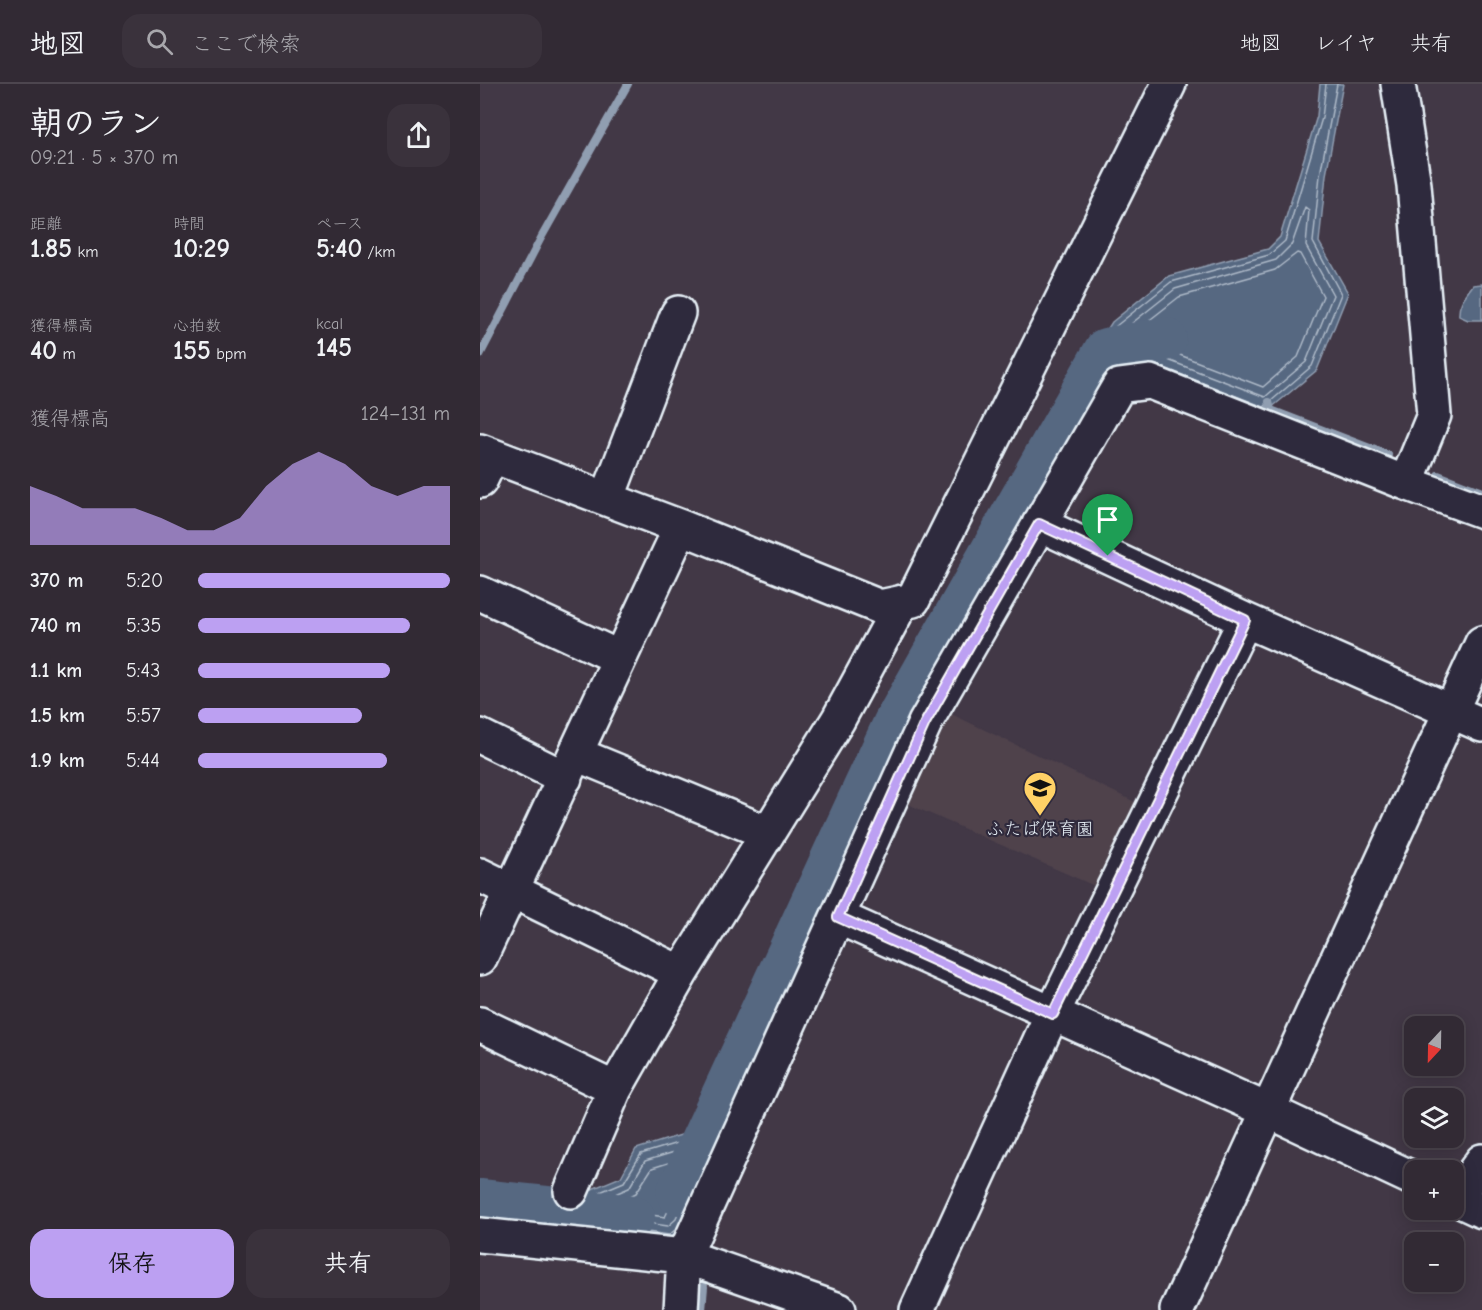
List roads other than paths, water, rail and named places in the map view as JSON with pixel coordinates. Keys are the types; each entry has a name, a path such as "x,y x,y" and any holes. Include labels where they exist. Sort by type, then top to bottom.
{"street":[{"path":"484,463 607,499 880,607 913,600 1169,84"},
{"path":"1398,84 1414,185 1434,415 1406,483"},
{"path":"607,499 678,313"},
{"path":"681,1310 684,1256 925,723 1119,386 1150,382 1482,511"},
{"path":"1039,524 1245,620 1482,725"},
{"path":"480,958 681,527"},
{"path":"480,593 620,658"},
{"path":"571,1191 615,1089 681,973 838,720 902,602"},
{"path":"917,1310 1053,1014 1245,620"},
{"path":"1177,1310 1482,643"},
{"path":"480,736 768,832"},
{"path":"480,875 681,973"},
{"path":"838,917 1404,1174"},
{"path":"480,1023 615,1089"},
{"path":"1464,1202 1482,1161"},
{"path":"480,1235 684,1256 839,1310"}],"water":[{"path":"1320,84 1343,84 1326,175 1319,242 1348,293 1317,370 1265,413 1119,356 1098,344 1112,322 1169,276 1268,249 1280,237 1317,116"},
{"path":"1482,284 1482,320 1468,320 1459,316 1461,303 1473,285"},
{"path":"684,1134 723,1148 686,1228 671,1241 572,1228 575,1196 621,1177 636,1149"}],"waterway":[{"path":"480,355 541,238 628,84"},
{"path":"678,1193 895,723 1106,350 1165,339"},
{"path":"1269,402 1271,410 1388,455"},
{"path":"1438,475 1482,492"},
{"path":"480,1201 633,1217"},
{"path":"702,1310 704,1287"}],"place":[{"name":"ふたば保育園","path":"1040,817"}]}
